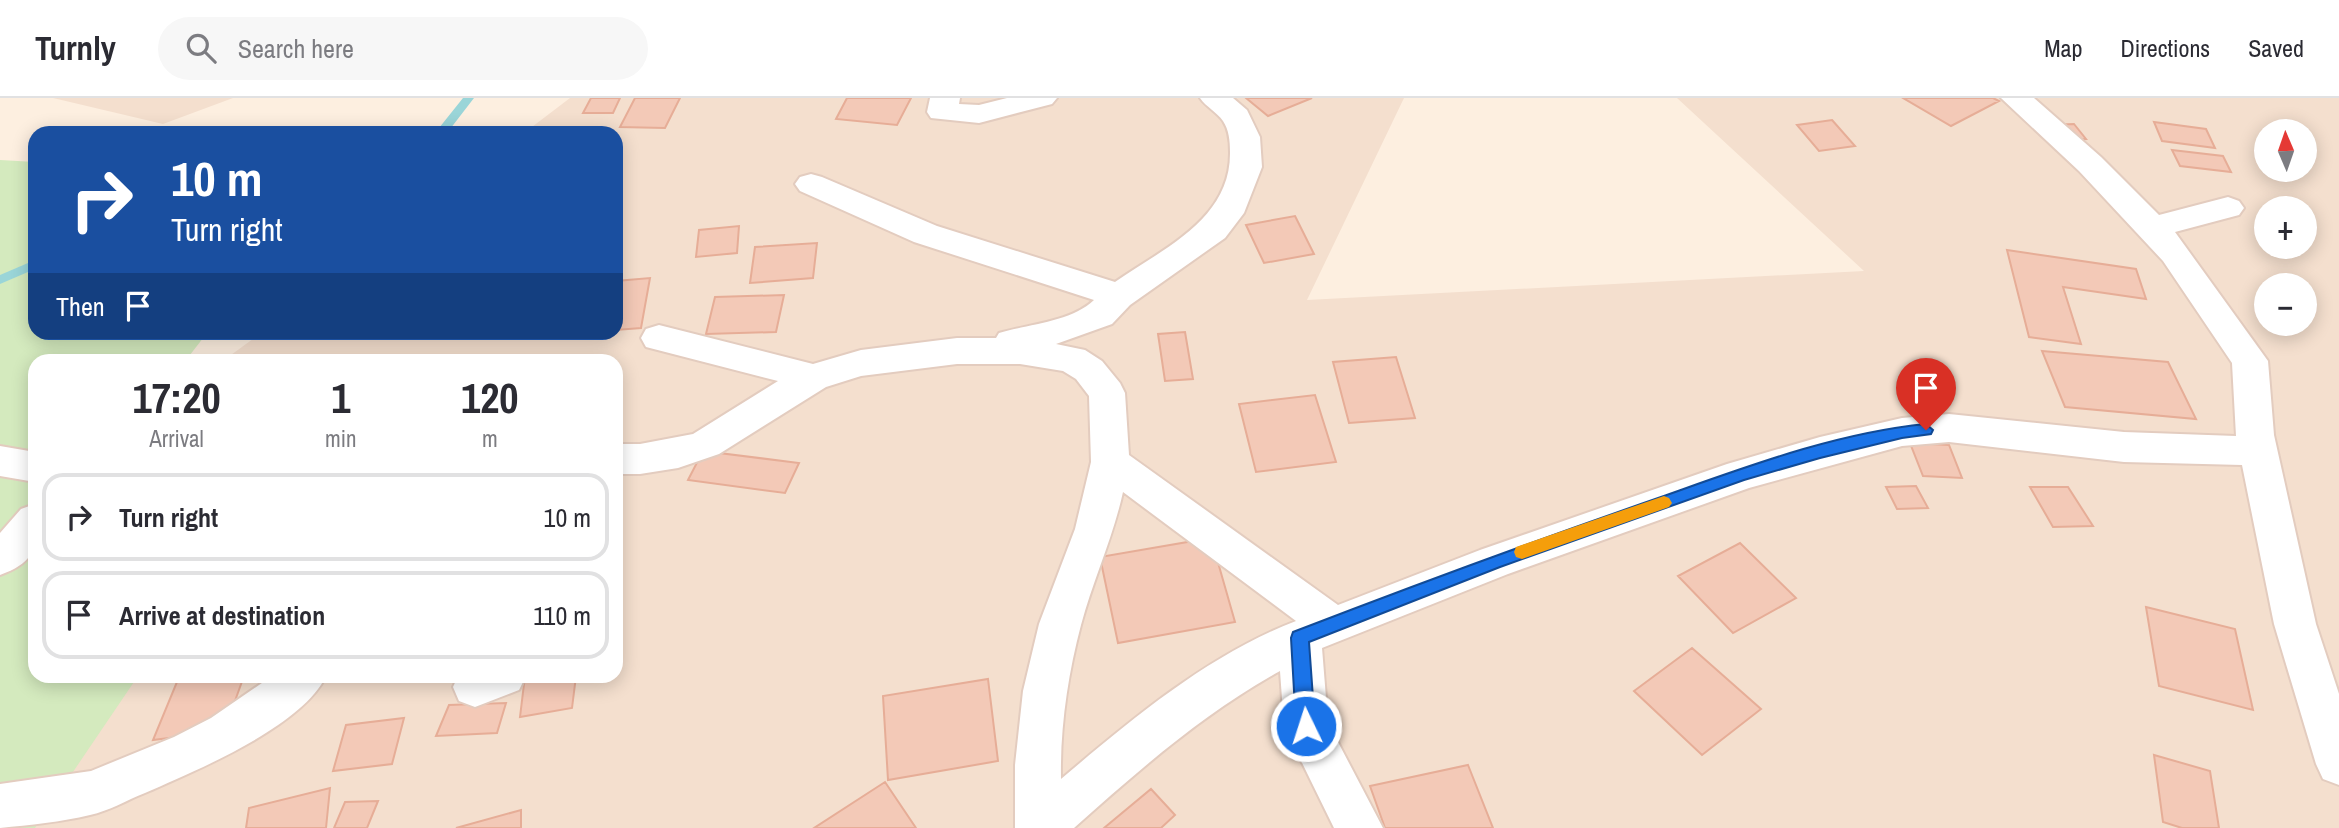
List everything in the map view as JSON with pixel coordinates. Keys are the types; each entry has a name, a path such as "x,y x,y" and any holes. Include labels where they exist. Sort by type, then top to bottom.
{"street":[{"path":"945,98 942,112 979,114 1042,98"},
{"path":"623,462 678,453 706,444 813,377 861,363 1024,340 1068,328 1109,306 1213,230 1233,206 1246,167 1245,137 1236,116 1215,98"},
{"path":"2016,98 2090,164 2152,227 2175,253 2250,361 2255,435 2295,624 2339,764"},
{"path":"811,184 897,224 966,249 1085,282 1109,306 1107,393 1110,462 1095,529 1060,624 1045,691 1038,765 1039,827"},
{"path":"2152,227 2228,208"},
{"path":"659,338 813,377"},
{"path":"957,351 1020,351 1072,359 1089,370 1107,393"},
{"path":"1039,827 1139,742 1220,682 1316,631 1494,562 1741,475 1902,432 1949,428 2124,447 2259,451"},
{"path":"0,461 28,466"},
{"path":"1110,462 1316,631"},
{"path":"0,558 7,554 28,528"},
{"path":"1316,631 1306,726 1359,828"},
{"path":"0,806 92,793 190,752 227,733 295,683"}],"shaded area":[{"path":"53,98 233,98 163,124"},
{"path":"570,98 1404,98 1307,300 1864,271 1677,98 2339,98 2339,828 0,828 0,413 28,623 28,683 623,683 623,354 232,354 251,340 623,340 623,126 533,126"}],"green space":[{"path":"0,160 28,162 28,340 202,340 191,354 28,354 28,683 133,683 35,828 0,828"}],"building":[{"path":"591,98 620,98 613,113 583,113"},
{"path":"635,98 680,98 665,128 621,126"},
{"path":"847,98 911,98 897,125 836,119"},
{"path":"1246,98 1312,98 1268,116"},
{"path":"1903,98 1993,98 1999,101 1951,126"},
{"path":"1832,120 1855,146 1819,151 1797,125"},
{"path":"2154,122 2206,129 2215,148 2162,141"},
{"path":"2074,124 2086,139 2060,140 2049,125"},
{"path":"2172,150 2223,156 2231,172 2180,166"},
{"path":"1295,216 1314,254 1264,263 1246,225"},
{"path":"739,226 737,253 696,257 699,230"},
{"path":"817,243 813,278 750,283 755,247"},
{"path":"2007,250 2136,269 2146,299 2063,287 2081,344 2029,337"},
{"path":"650,278 641,328 623,329 623,280"},
{"path":"784,295 776,332 706,334 715,297"},
{"path":"1185,332 1193,379 1165,381 1158,334"},
{"path":"2042,351 2168,362 2196,419 2065,407"},
{"path":"1396,357 1415,418 1349,423 1333,362"},
{"path":"1315,395 1336,462 1256,472 1239,404"},
{"path":"1910,443 1949,445 1962,478 1923,476"},
{"path":"703,451 799,463 785,493 688,480"},
{"path":"1916,486 1928,508 1897,509 1886,487"},
{"path":"2030,487 2068,487 2093,526 2053,527"},
{"path":"1211,538 1235,622 1118,643 1100,557"},
{"path":"1740,543 1796,598 1733,633 1678,576"},
{"path":"2146,607 2235,629 2253,710 2159,686"},
{"path":"1692,648 1761,709 1702,755 1634,691"},
{"path":"988,679 998,761 888,780 883,696"},
{"path":"177,683 241,683 224,731 153,740"},
{"path":"524,683 575,683 572,708 520,717"},
{"path":"506,703 497,733 436,736 449,705"},
{"path":"404,718 392,764 333,771 346,725"},
{"path":"2154,755 2210,771 2219,828 2182,828 2163,822"},
{"path":"1468,765 1493,828 1385,828 1370,786"},
{"path":"885,782 916,828 814,828"},
{"path":"330,788 326,828 246,828 249,808"},
{"path":"1151,789 1175,815 1161,828 1104,828"},
{"path":"378,801 367,828 334,828 345,802"},
{"path":"521,810 521,828 456,828"}],"waterway":[{"path":"447,126 469,98"},
{"path":"0,280 28,267"}],"slow traffic":[{"path":"1522,552 1664,503"}],"route":[{"path":"1306,726 1300,638 1494,562 1741,475 1902,432 1926,430"}]}
